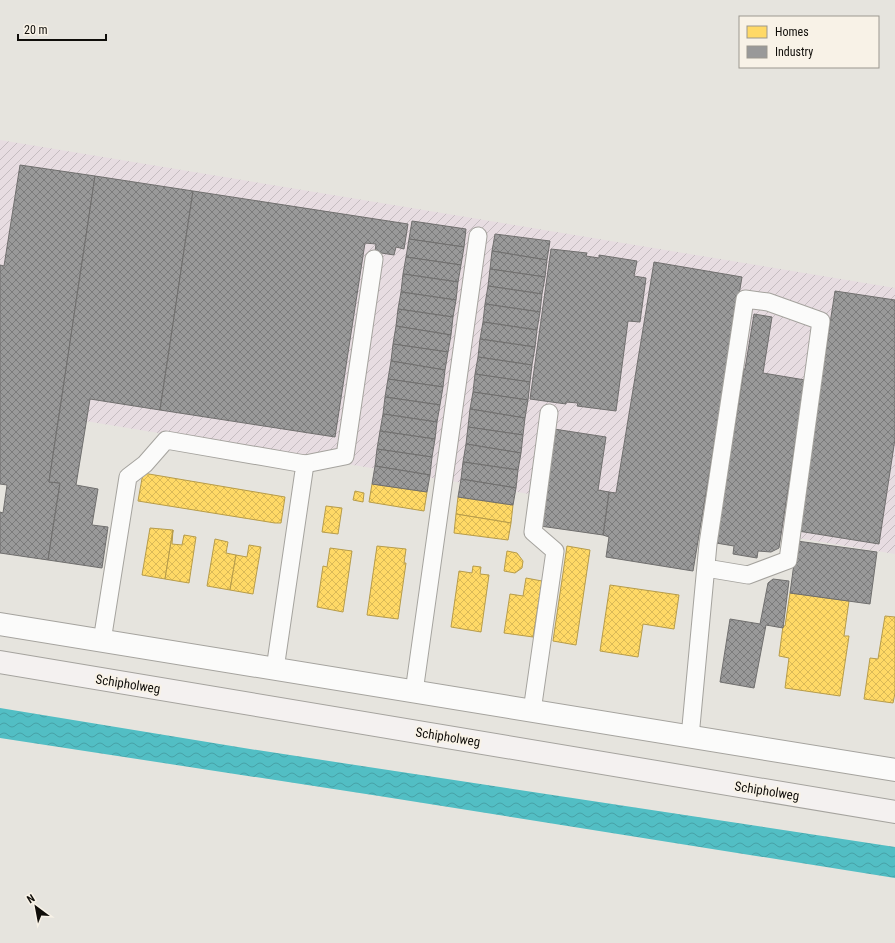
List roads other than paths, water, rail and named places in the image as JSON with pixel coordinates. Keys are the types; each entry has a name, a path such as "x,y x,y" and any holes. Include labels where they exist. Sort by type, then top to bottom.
{"main road":[{"name":"Schipholweg","path":"0,662 895,812"}],"street":[{"path":"0,624 895,770"}],"lane":[{"path":"414,692 478,236"},
{"path":"102,641 128,477 145,464 166,440 305,464 345,456 374,259"},
{"path":"690,737 708,544 745,300 768,302 821,322 788,560 748,575 706,568"},
{"path":"532,711 555,551 533,532 549,413"},
{"path":"275,669 305,464"}],"water":[{"path":"0,708 250,749 895,847 895,878 379,796 0,738"}]}
